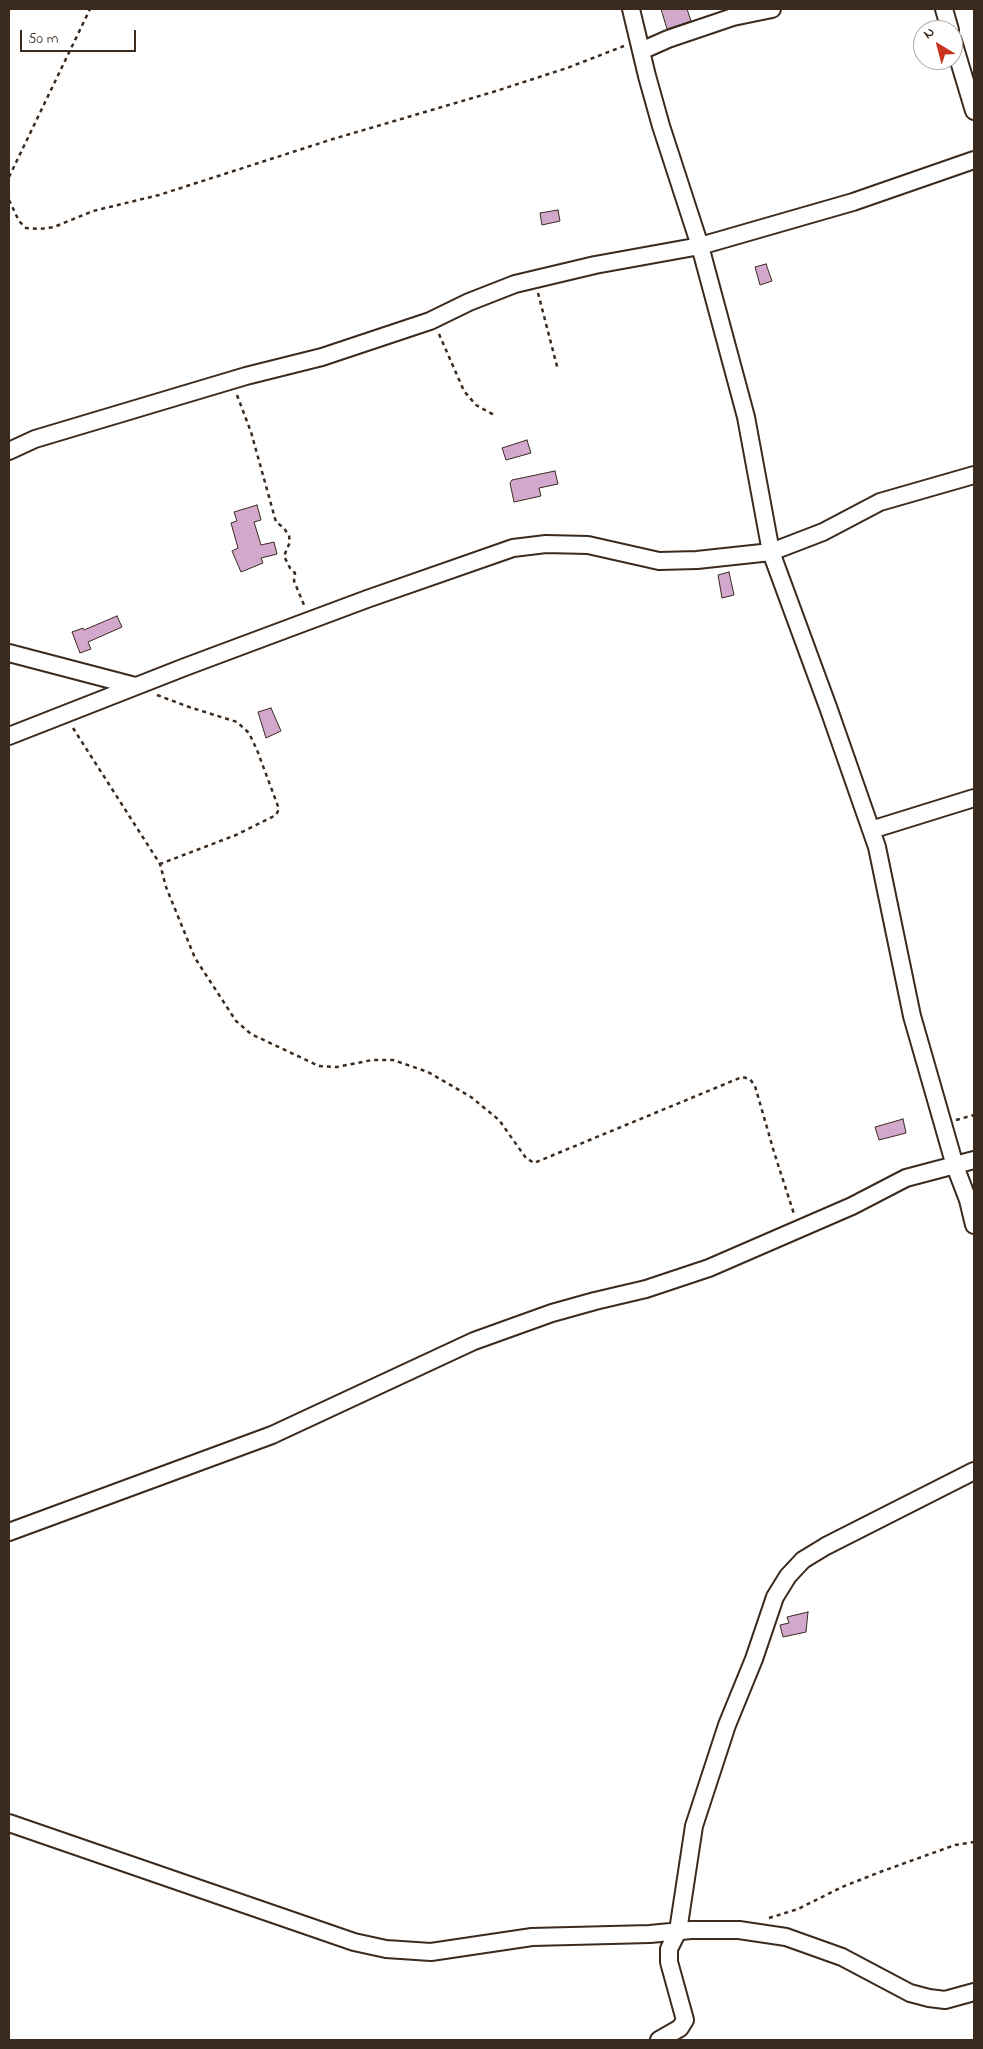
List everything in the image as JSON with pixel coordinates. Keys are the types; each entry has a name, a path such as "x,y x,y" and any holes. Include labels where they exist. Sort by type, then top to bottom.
{"street":[{"path":"631,9 661,126 700,246 746,417 771,552 877,847 912,1016 974,1225"},
{"path":"639,46 668,39 733,17 772,9"},
{"path":"962,70 974,111"},
{"path":"9,451 35,439 322,357 430,321 492,292 541,277 700,246 853,202 974,160"},
{"path":"9,736 310,620 513,548 546,544 588,545 659,561 697,560 771,552 823,532 880,502 974,475"},
{"path":"9,653 135,686"},
{"path":"871,830 974,798"},
{"path":"9,1532 272,1435 474,1341 552,1313 646,1289 709,1268 852,1206 906,1178 974,1160"},
{"path":"659,2040 680,2028 685,2020 669,1962 669,1949 678,1931 694,1826 727,1725 754,1659 775,1597 788,1576 803,1560 826,1546 974,1471"},
{"path":"9,1823 354,1942 386,1948 431,1952 532,1937 739,1930 786,1936 842,1957 910,1992 929,1998 945,2000 974,1992"}],"path":[{"path":"9,177 90,9"},
{"path":"9,200 19,220 26,228 40,229 54,226 93,210 176,190 333,139 493,92 639,46"},
{"path":"541,277 538,294 558,370"},
{"path":"430,321 434,324 442,338 464,391 476,405 494,415"},
{"path":"232,382 251,432 276,522 284,528 290,542 284,556 295,573 294,581 310,620"},
{"path":"135,686 189,707 238,722 249,733 279,809 276,815 236,835 160,864"},
{"path":"63,714 96,762 160,864 166,887 194,958 236,1020 251,1034 319,1066 337,1066 372,1060 393,1060 428,1072 471,1097 500,1120 526,1158 539,1162 556,1152 601,1136 742,1077 750,1079 755,1086 799,1229"},
{"path":"764,1919 798,1909 842,1887 880,1872 955,1845 974,1842"}],"building":[{"path":"661,9 687,9 691,21 667,29"},
{"path":"558,210 560,221 542,225 540,213"},
{"path":"766,264 772,281 760,285 755,267"},
{"path":"527,440 531,453 506,460 502,448"},
{"path":"555,471 558,484 539,488 541,496 514,502 510,483 512,480"},
{"path":"257,505 261,520 254,522 261,545 274,542 277,554 261,558 263,563 241,572 232,551 238,548 231,523 237,521 234,512"},
{"path":"729,572 734,595 722,598 718,575"},
{"path":"117,616 122,627 88,642 91,649 80,653 72,632 83,628 84,630"},
{"path":"271,708 281,731 266,738 258,712"},
{"path":"903,1119 906,1133 879,1140 875,1127"},
{"path":"808,1612 806,1632 783,1637 780,1625 789,1623 787,1617"}]}
